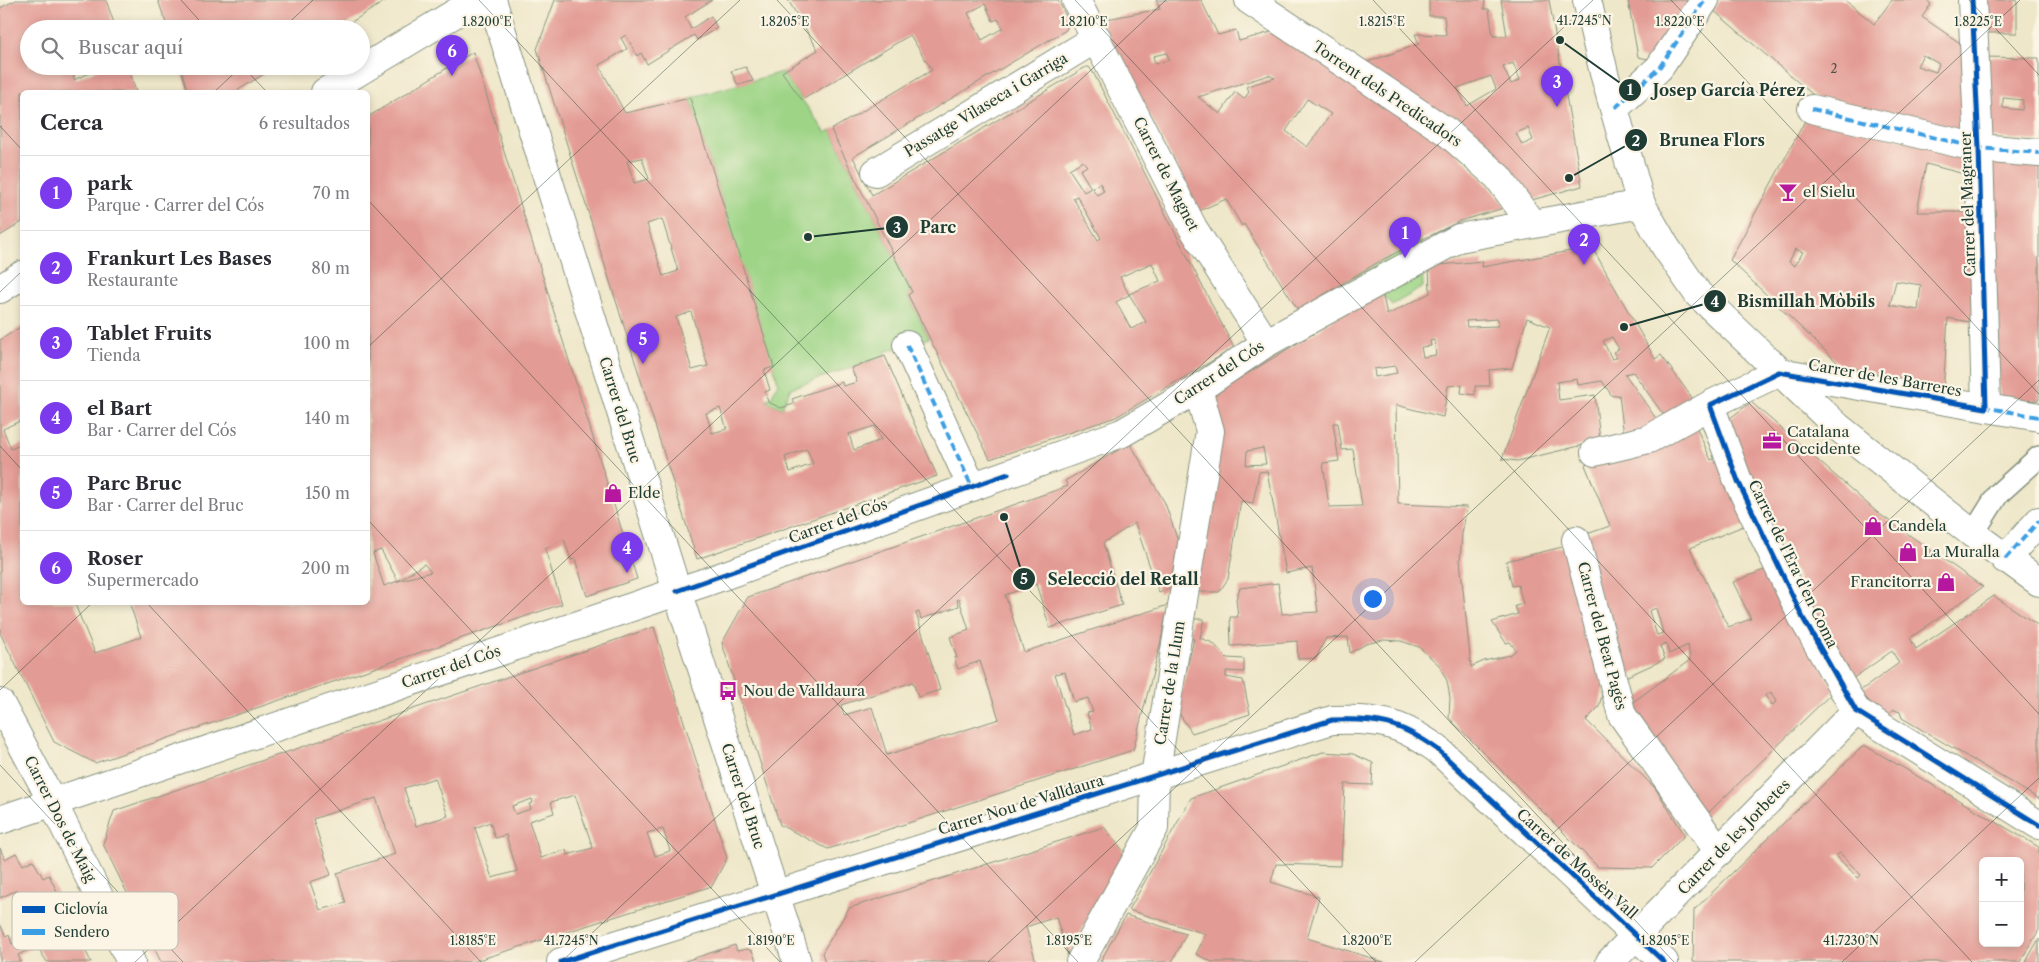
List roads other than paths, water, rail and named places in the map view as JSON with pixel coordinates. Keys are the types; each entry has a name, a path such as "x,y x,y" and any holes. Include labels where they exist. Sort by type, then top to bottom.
{"street":[{"path":"370,65 477,0"},
{"name":"Carrer del Bruc","path":"492,0 676,591 797,962"},
{"name":"Carrer de Magnet","path":"1076,0 1193,228 1266,343"},
{"name":"Torrent dels Predicadors","path":"1249,0 1447,132 1498,177 1532,224"},
{"path":"1587,0 1642,204 1665,246 1698,294 1838,427 2005,559 2039,582"},
{"path":"1615,108 1659,68 1705,0"},
{"name":"Carrer del Magraner","path":"1972,0 1979,148 1986,408"},
{"name":"Passatge Vilaseca i Garriga","path":"876,172 1097,38"},
{"path":"328,90 353,75"},
{"path":"1812,109 1979,148 2039,153"},
{"name":"Carrer del Cós","path":"0,820 676,591 1122,433 1198,389 1266,343 1460,238 1642,204"},
{"path":"0,289 20,276"},
{"path":"907,345 972,487"},
{"path":"1595,452 1649,439 1710,405 1779,372"},
{"name":"Carrer de les Barreres","path":"1779,372 2039,417"},
{"name":"Carrer de la Llum","path":"1080,962 1154,828 1154,776 1210,431 1198,389"},
{"name":"Carrer de l'Era d'en Coma","path":"1710,405 1738,480 1799,610 1856,711 2039,825"},
{"path":"2005,559 2039,521"},
{"name":"Carrer del Beat Pagès","path":"1576,540 1622,715 1719,852"},
{"name":"Carrer Dos de Maig","path":"0,703 52,801 97,892"},
{"name":"Carrer de les Jorbetes","path":"1610,962 1638,936 1856,711"},
{"name":"Carrer Nou de Valldaura","path":"561,962 1332,720 1365,719 1389,723 1414,732 1437,749 1473,785"},
{"name":"Carrer de Mossèn Vall","path":"1473,785 1664,962"},
{"name":"Carrer Dos de Maig","path":"125,950 131,962"}],"lane":[{"path":"1973,534 1998,494 2039,458"}],"place":[{"name":"Josep García Pérez","path":"1560,40"},
{"name":"Roser","path":"452,76"},
{"name":"Tablet Fruits","path":"1557,107"},
{"name":"Brunea Flors","path":"1569,178"},
{"name":"el Sielu","path":"1788,192"},
{"name":"Parc","path":"808,237"},
{"name":"park","path":"1405,258"},
{"name":"Frankurt Les Bases","path":"1584,265"},
{"name":"Bismillah Mòbils","path":"1624,327"},
{"name":"Parc Bruc","path":"643,364"},
{"name":"Catalana Occidente","path":"1772,441"},
{"name":"Elde","path":"613,493"},
{"name":"Selecció del Retall","path":"1004,517"},
{"name":"Candela","path":"1873,526"},
{"name":"La Muralla","path":"1908,552"},
{"name":"el Bart","path":"627,573"},
{"name":"Francitorra","path":"1946,582"},
{"name":"Nou de Valldaura","path":"728,691"}]}
